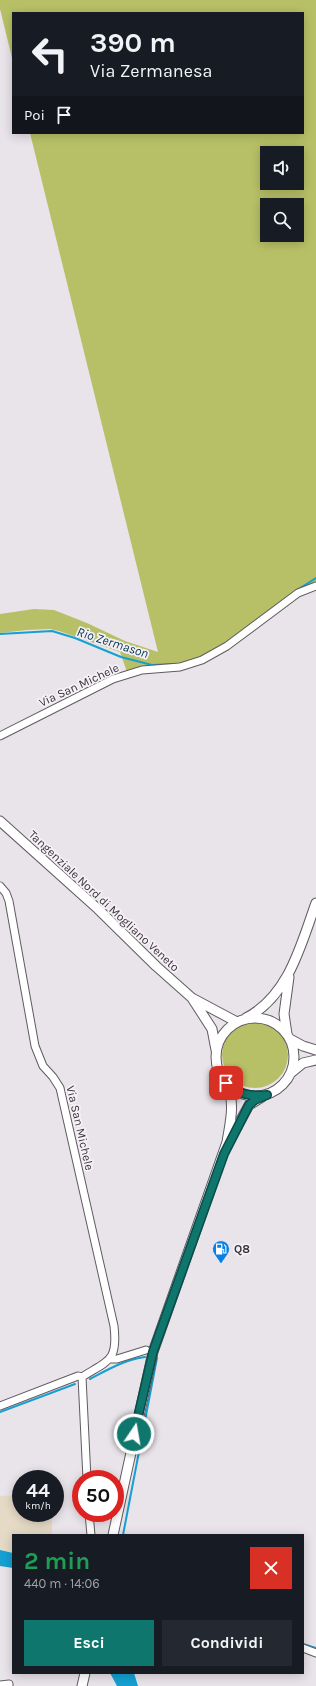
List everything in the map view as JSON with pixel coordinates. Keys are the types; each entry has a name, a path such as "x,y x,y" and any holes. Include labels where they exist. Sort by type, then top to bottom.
{"main road":[{"name":"Tangenziale Nord di Mogliano Veneto","path":"0,821 98,909 156,966 192,998 212,1029 216,1051"},
{"path":"224,1154 232,1113 230,1096 226,1083 218,1068 216,1051 223,1034 239,1021 256,1013 287,978 316,903"},
{"path":"290,972 284,1014 289,1037 294,1050 294,1062 291,1073"},
{"name":"Tangenziale Nord di Mogliano Veneto","path":"192,998 239,1021"},
{"path":"239,1021 254,1018 267,1020 278,1025 289,1037 303,1046 316,1050"},
{"path":"113,1534 153,1352 224,1154 249,1105 255,1100 277,1090 285,1083 291,1073 300,1064 316,1060"},
{"path":"226,1083 234,1090 244,1095 267,1095"},
{"path":"82,1686 85,1674"}],"street":[{"name":"Via San Michele","path":"0,736 114,679 142,670 180,667 202,660 227,646 298,593 316,586"},
{"name":"Via San Michele","path":"0,886 10,901 34,1046 43,1066 60,1088 114,1326 116,1343 111,1359"},
{"path":"0,1406 78,1376 82,1377 111,1359 117,1359 146,1350"},
{"path":"82,1377 87,1470"},
{"path":"90,1522 91,1534"},
{"path":"304,1648 316,1653"},
{"path":"0,1686 9,1685"}],"shaded area":[{"path":"12,1495 12,1522 52,1522 52,1534 12,1534 12,1553 0,1550 0,1496"}],"green space":[{"path":"0,0 316,0 316,582 278,603 245,631 221,648 210,654 187,662 127,672 120,652 59,631 50,629 0,633 0,614 34,609 54,610 87,623 125,641 158,652 30,134 304,134 304,12 12,12 12,58 0,9"},
{"path":"248,1022 262,1022 274,1027 283,1036 288,1048 286,1068 279,1079 262,1088 248,1088 236,1083 227,1074 222,1062 222,1048 227,1036 236,1027"}],"water":[{"path":"0,1550 12,1553 12,1568 0,1566"},
{"path":"111,1674 134,1674 138,1686 117,1686"}],"waterway":[{"name":"Rio Zermason","path":"297,590 316,578"},
{"name":"Rio Zermason","path":"0,634 52,631 75,638 121,657 152,665 175,664"},
{"path":"90,1379 124,1362 145,1357"},
{"path":"123,1534 157,1358"},
{"path":"0,1412 75,1384"},
{"path":"304,1644 316,1648"}],"place":[{"name":"Q8","path":"221,1264"}],"route":[{"path":"134,1434 153,1352 224,1154 236,1128 251,1102 267,1095 244,1095 234,1090 226,1083"}]}
